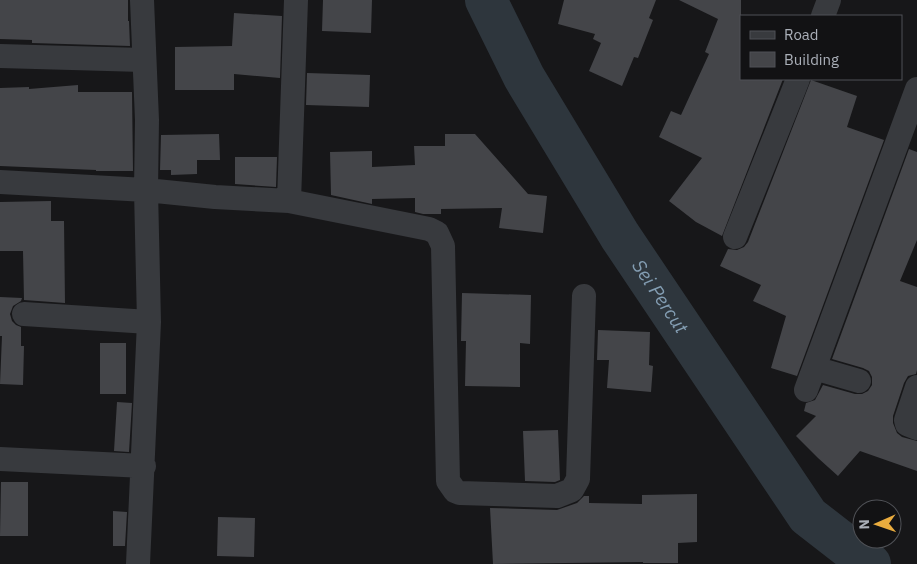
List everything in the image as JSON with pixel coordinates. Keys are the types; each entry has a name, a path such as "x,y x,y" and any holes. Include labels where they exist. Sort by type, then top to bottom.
{"street":[{"path":"138,564 144,466 149,322 146,190 147,120 142,0"},
{"path":"289,200 296,0"},
{"path":"823,15 829,0"},
{"path":"0,56 144,60"},
{"path":"734,237 798,80"},
{"path":"806,390 917,89"},
{"path":"0,182 146,190 215,197 289,200 430,229 437,233 443,246 448,481 455,491 556,496 572,490 578,479 584,296"},
{"path":"24,314 149,322"},
{"path":"814,368 859,381"},
{"path":"917,387 906,424 917,428"},
{"path":"0,459 144,466"}],"building":[{"path":"0,0 128,0 130,46 32,43 32,40 0,39"},
{"path":"323,0 372,0 371,33 322,31"},
{"path":"564,0 656,0 649,18 653,20 638,58 634,57 622,86 589,71 601,43 593,39 595,34 558,24"},
{"path":"679,0 741,0 740,80 783,80 722,236 696,222 669,201 702,158 659,137 671,111 681,115 709,54 705,52 718,19"},
{"path":"234,13 282,16 280,78 234,74 234,90 175,90 175,47 232,46"},
{"path":"307,73 370,75 369,107 306,105"},
{"path":"811,80 857,96 847,127 884,140 797,376 771,368 786,316 753,301 761,285 720,266 728,249 737,250 744,247 748,242"},
{"path":"78,85 78,92 132,92 133,171 0,166 0,88 29,87 29,89"},
{"path":"219,134 220,160 197,160 197,174 171,175 171,170 160,170 161,135"},
{"path":"445,134 475,134 528,194 547,196 543,233 499,228 502,208 441,209 441,214 423,214 415,212 415,198 372,199 372,204 331,195 330,152 372,151 372,167 415,165 414,146 445,146"},
{"path":"909,149 917,152 917,240 900,281 917,287 917,370 916,374 908,376 904,383 893,416 893,423 897,433 902,437 917,441 917,471 860,451 838,476 796,436 816,416 804,411 806,403 815,400 823,385 855,394 862,394 868,391 872,385 872,377 869,371 832,359"},
{"path":"235,157 277,157 276,187 235,184"},
{"path":"51,201 51,221 64,221 65,303 24,300 23,251 0,251 0,202"},
{"path":"462,293 531,295 530,344 520,343 520,387 465,386 466,341 461,341"},
{"path":"0,297 22,298 21,301 13,306 10,314 12,321 21,327 21,346 24,346 23,385 0,384 2,336 0,336"},
{"path":"598,330 650,332 649,365 653,366 651,392 607,388 609,360 597,360"},
{"path":"100,343 126,343 126,394 100,394"},
{"path":"117,402 132,403 129,452 114,451"},
{"path":"558,430 560,480 555,482 525,481 523,431"},
{"path":"1,482 28,482 28,536 0,536"},
{"path":"697,494 697,542 678,543 678,563 493,564 490,508 557,510 577,503 584,496 589,496 589,503 642,504 642,495"},
{"path":"113,511 127,512 125,546 113,546"},
{"path":"218,517 255,518 254,557 217,556"}],"waterway":[{"name":"Sei Percut","path":"486,0 524,77 620,236 808,516 870,564"}]}
